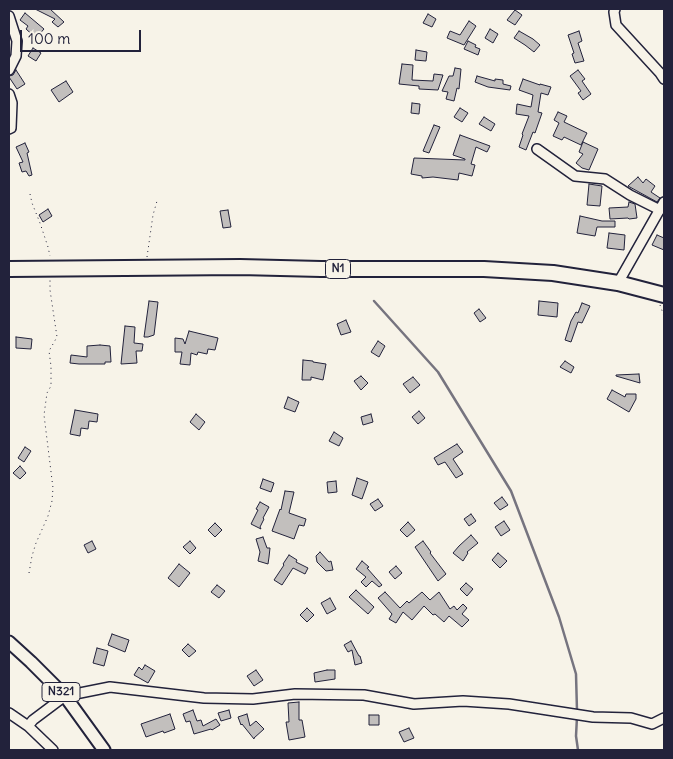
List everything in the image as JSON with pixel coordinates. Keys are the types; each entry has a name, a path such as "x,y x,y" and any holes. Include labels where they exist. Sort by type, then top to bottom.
{"highway":[{"name":"N1","path":"9,268 484,269 553,274 618,283 664,295"}],"main road":[{"name":"N321","path":"9,642 65,696 104,750"}],"street":[{"path":"614,9 616,25 664,79"},
{"path":"9,16 17,41 16,56 9,70"},
{"path":"9,94 12,103 11,128 9,129"},
{"path":"537,149 575,176 605,179 630,195 662,206 618,283"},
{"path":"28,726 65,696 110,687 204,698 253,699 295,694 364,695 414,704 463,701 509,704 593,717 631,718 652,724 664,718"},
{"path":"9,713 28,726 53,750"}],"path":[{"path":"29,573 36,543 48,516 53,488 44,415 47,393 51,386 49,351 57,337 50,290 51,268 48,247 30,194"},
{"path":"146,268 150,233 157,201"}],"building":[{"path":"35,9 50,9 64,22 58,27 52,22 55,19"},
{"path":"515,10 522,15 515,25 507,20"},
{"path":"25,13 44,29 36,38 26,29 28,26 20,20"},
{"path":"428,14 436,19 432,27 423,23"},
{"path":"469,21 476,26 464,45 447,38 450,31 460,35"},
{"path":"490,29 498,34 493,43 485,38"},
{"path":"519,31 540,45 534,52 514,38"},
{"path":"579,31 582,41 578,43 584,61 575,63 568,35"},
{"path":"468,41 480,49 478,55 464,49"},
{"path":"33,48 41,53 36,61 28,56"},
{"path":"416,50 427,52 426,61 415,60"},
{"path":"402,64 413,65 412,80 433,81 434,74 443,75 438,90 419,89 419,86 399,84"},
{"path":"455,68 461,69 459,89 457,88 454,101 446,99 448,92 442,91 449,76 453,76"},
{"path":"16,70 25,84 17,89 9,77"},
{"path":"578,70 585,79 582,81 591,94 583,100 578,93 581,91 570,76"},
{"path":"477,76 495,81 495,79 503,80 503,84 511,86 510,90 488,87 475,82"},
{"path":"523,79 551,87 548,95 541,93 538,112 542,113 535,133 533,132 526,150 519,147 529,116 516,114 517,104 531,107 533,95 519,90"},
{"path":"66,81 73,92 59,102 51,90"},
{"path":"412,103 420,104 419,114 411,113"},
{"path":"460,108 468,113 462,122 454,117"},
{"path":"558,112 567,116 564,122 587,133 581,145 564,137 562,140 553,136 559,123 554,120"},
{"path":"484,117 495,124 491,131 479,124"},
{"path":"434,125 440,127 429,153 423,151"},
{"path":"460,135 490,146 487,152 476,147 471,164 475,165 472,176 459,173 458,180 433,177 422,178 422,176 411,174 414,158 465,160 453,155"},
{"path":"583,142 598,149 589,170 582,168 576,163 583,154 579,152"},
{"path":"25,143 29,152 27,153 32,175 29,176 26,171 22,172 19,163 23,162 16,147"},
{"path":"638,177 643,183 646,179 655,186 651,192 660,198 657,202 628,186"},
{"path":"589,184 602,186 600,206 587,205"},
{"path":"629,202 635,204 637,218 610,219 609,208 628,207"},
{"path":"48,209 52,216 43,222 39,215"},
{"path":"228,210 231,227 223,228 220,211"},
{"path":"580,216 602,221 615,221 615,227 597,227 595,236 577,233"},
{"path":"609,233 625,235 624,250 607,248"},
{"path":"657,235 664,238 664,250 652,245"},
{"path":"149,301 158,302 154,335 144,337"},
{"path":"539,301 558,303 557,317 538,315"},
{"path":"582,303 590,306 582,323 578,322 571,342 565,340 571,321 576,312 578,313"},
{"path":"479,309 486,318 480,322 474,313"},
{"path":"346,320 351,332 341,335 337,324"},
{"path":"125,326 135,327 134,343 143,344 142,351 136,351 137,363 121,364"},
{"path":"189,331 218,338 215,350 208,349 207,354 198,352 197,355 191,353 190,365 180,364 182,352 175,352 175,338 183,339 185,344"},
{"path":"16,337 32,339 31,349 16,348"},
{"path":"378,341 385,346 379,357 371,352"},
{"path":"87,346 110,346 111,362 105,362 105,364 70,363 71,355 87,357"},
{"path":"303,360 326,364 323,380 311,377 311,380 302,380"},
{"path":"565,361 574,367 571,373 560,367"},
{"path":"639,374 640,383 616,376 616,375"},
{"path":"361,376 368,383 361,390 354,381"},
{"path":"413,377 420,385 410,393 403,384"},
{"path":"612,390 625,397 626,394 636,394 636,399 629,412 607,399"},
{"path":"288,397 299,402 295,412 284,408"},
{"path":"75,410 98,414 97,422 89,421 88,429 81,428 80,436 70,434"},
{"path":"419,411 425,418 418,424 412,417"},
{"path":"196,414 205,422 199,430 190,422"},
{"path":"371,414 373,422 363,425 361,417"},
{"path":"334,432 343,438 339,446 329,441"},
{"path":"457,444 463,452 453,459 463,474 456,478 445,462 438,465 434,458"},
{"path":"25,447 31,451 24,462 18,458"},
{"path":"20,466 26,473 20,479 13,473"},
{"path":"357,478 368,482 362,499 352,495"},
{"path":"263,479 274,483 271,492 260,488"},
{"path":"336,481 337,492 328,493 327,482"},
{"path":"285,491 294,492 289,513 306,519 304,526 299,525 294,539 272,531 281,510"},
{"path":"502,497 508,505 500,510 494,503"},
{"path":"378,499 383,506 375,511 370,504"},
{"path":"260,502 269,507 263,518 261,529 251,524"},
{"path":"471,514 476,521 469,526 464,519"},
{"path":"504,521 510,530 501,536 495,527"},
{"path":"408,522 415,530 407,537 400,530"},
{"path":"215,523 222,530 215,537 208,530"},
{"path":"471,535 478,543 467,552 463,561 453,553"},
{"path":"263,537 267,548 270,548 268,564 258,561 260,552 256,539"},
{"path":"92,541 96,549 88,553 84,545"},
{"path":"190,541 196,548 190,554 183,547"},
{"path":"423,541 446,574 438,581 415,547"},
{"path":"320,552 329,562 331,561 333,570 326,571 317,562 316,556"},
{"path":"498,553 507,561 500,568 492,560"},
{"path":"289,555 297,560 296,562 308,568 305,574 293,568 282,585 274,580"},
{"path":"362,561 369,567 367,568 382,585 379,587 372,581 366,587 361,582 366,577 356,569"},
{"path":"179,564 190,573 179,587 168,578"},
{"path":"396,566 402,573 395,579 389,572"},
{"path":"466,583 473,589 467,596 460,589"},
{"path":"217,585 225,591 219,598 211,592"},
{"path":"356,590 374,607 368,614 349,597"},
{"path":"385,592 400,608 407,601 409,603 422,592 430,600 439,592 450,609 454,606 457,610 463,604 467,608 462,614 469,620 462,627 449,616 444,622 424,606 412,620 403,612 396,623 389,619 392,614 378,598"},
{"path":"330,598 336,609 327,614 321,603"},
{"path":"307,608 314,615 307,622 300,615"},
{"path":"112,634 129,640 125,652 108,645"},
{"path":"351,641 362,663 355,665 352,650 348,652 344,645"},
{"path":"188,644 196,651 189,657 182,650"},
{"path":"97,648 108,651 104,666 93,663"},
{"path":"145,665 155,671 148,683 134,675 139,667 142,670"},
{"path":"256,670 263,680 254,686 247,676"},
{"path":"335,670 335,679 315,682 314,673"},
{"path":"299,702 299,720 302,720 305,737 289,740 286,722 289,722 288,703"},
{"path":"193,710 197,721 201,720 203,726 216,719 220,725 212,730 194,734 190,721 186,722 183,714"},
{"path":"229,710 231,718 221,721 218,713"},
{"path":"170,714 175,729 146,737 141,724"},
{"path":"247,714 250,726 256,721 264,729 254,739 241,725 238,717"},
{"path":"369,715 379,715 379,725 369,725"},
{"path":"409,728 414,738 404,742 399,732"}],"waterway":[{"path":"374,301 438,372 511,491 559,617 576,674 577,711"},
{"path":"577,717 576,736 578,750"}]}
